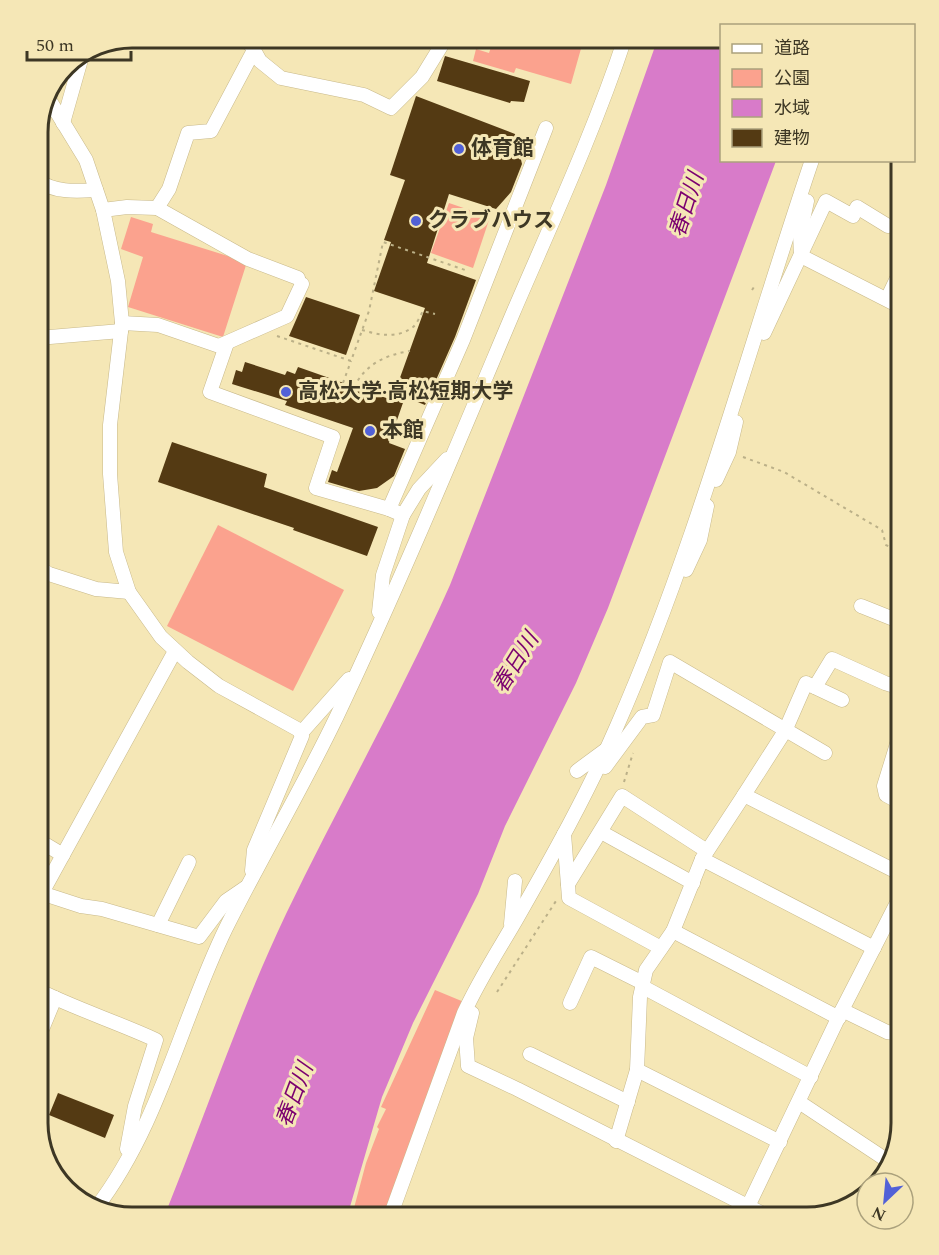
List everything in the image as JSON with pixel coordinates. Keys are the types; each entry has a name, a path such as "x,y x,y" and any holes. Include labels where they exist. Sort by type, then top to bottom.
{"street":[{"path":"157,208 169,189 188,133 211,131 248,48"},
{"path":"254,48 260,61 281,78 364,95 391,108 422,77 440,48"},
{"path":"101,1201 152,1111 210,961 336,717 454,452 590,134 621,48"},
{"path":"63,123 79,67"},
{"path":"53,106 86,160 104,210 118,281 122,327 110,425 110,474 116,552 129,592 161,637 175,651 219,686 301,733"},
{"path":"389,509 463,340 546,128"},
{"path":"801,256 800,234 812,178 812,162"},
{"path":"707,494 729,452 746,364 812,162"},
{"path":"48,186 75,192 96,190"},
{"path":"394,1207 474,991 564,834 608,748 669,596 707,494 740,392 767,324 826,201 853,216 857,207 888,226"},
{"path":"48,337 122,327 158,325 219,346 287,316 300,281 248,259 157,208 127,207 104,210"},
{"path":"801,256 891,301"},
{"path":"887,299 891,291"},
{"path":"227,343 210,392 333,437 316,488 403,515"},
{"path":"746,364 757,351"},
{"path":"378,623 383,575 403,515 419,489 454,452"},
{"path":"48,573 96,590 129,592"},
{"path":"861,606 891,618"},
{"path":"48,879 175,651"},
{"path":"815,687 832,659 891,685"},
{"path":"596,771 602,771 642,717 653,715 670,662 825,753"},
{"path":"48,895 81,906 102,909 199,937 226,901 249,882 254,850 302,736 301,733 358,668"},
{"path":"616,1141 637,1070 640,997 646,970 673,931 705,855 785,731 806,683 842,700"},
{"path":"577,771 608,748"},
{"path":"891,765 884,786 886,795 891,798"},
{"path":"744,795 891,868"},
{"path":"568,884 622,796 705,855 874,948"},
{"path":"601,832 693,883"},
{"path":"564,834 569,898 661,948"},
{"path":"48,846 63,855"},
{"path":"158,925 189,862"},
{"path":"511,929 515,881"},
{"path":"748,1207 891,915"},
{"path":"673,931 841,1014 891,1033"},
{"path":"570,1003 591,957 811,1077"},
{"path":"474,991 466,1038 468,1066 517,1089 737,1207"},
{"path":"48,995 119,1022 156,1040 135,1106 124,1163"},
{"path":"48,1015 55,998"},
{"path":"530,1054 628,1102"},
{"path":"637,1070 780,1142"},
{"path":"799,1102 883,1158"}],"path":[{"path":"343,383 369,311 383,242 468,271"},
{"path":"362,330 382,336 396,334 414,327 423,311 435,314"},
{"path":"258,329 351,361"},
{"path":"354,387 370,366 395,353 410,351"},
{"path":"729,452 784,472 819,492 882,530 886,545 891,547"},
{"path":"622,796 621,792 635,750"},
{"path":"497,992 568,884"}],"green space":[{"path":"491,48 581,48 571,84 516,68 514,73 473,61 476,49 489,53"},
{"path":"449,203 490,217 473,268 431,253"},
{"path":"131,217 153,224 151,232 247,262 223,337 128,307 143,257 121,249"},
{"path":"218,525 344,590 293,691 167,626"},
{"path":"435,990 464,1002 391,1207 354,1207 366,1163 379,1129 377,1127 386,1109 381,1107"}],"water":[{"name":"春日川","path":"654,48 720,48 720,162 776,162 608,608 576,683 505,826 478,894 413,1023 382,1097 350,1207 168,1207 269,951 306,873 411,668 450,585 606,185"}],"building":[{"path":"445,56 530,81 524,102 511,101 510,103 437,81"},
{"path":"416,96 515,134 522,164 511,192 496,209 449,194 427,263 476,280 455,337 425,405 405,397 389,443 405,449 394,476 377,488 359,491 328,482 332,470 337,472 353,428 285,405 287,401 232,384 236,370 242,372 245,362 285,375 287,371 295,374 298,367 392,400 425,308 374,291 391,242 384,240 405,180 390,175"},
{"path":"306,297 360,315 346,355 289,336"},
{"path":"172,442 267,474 264,487 378,527 367,556 293,530 294,528 158,482"},
{"path":"58,1093 114,1115 105,1138 49,1115"}],"place":[{"name":"体育館","path":"459,149"},
{"name":"クラブハウス","path":"416,221"},
{"name":"高松大学·高松短期大学","path":"286,392"},
{"name":"本館","path":"370,431"}]}
